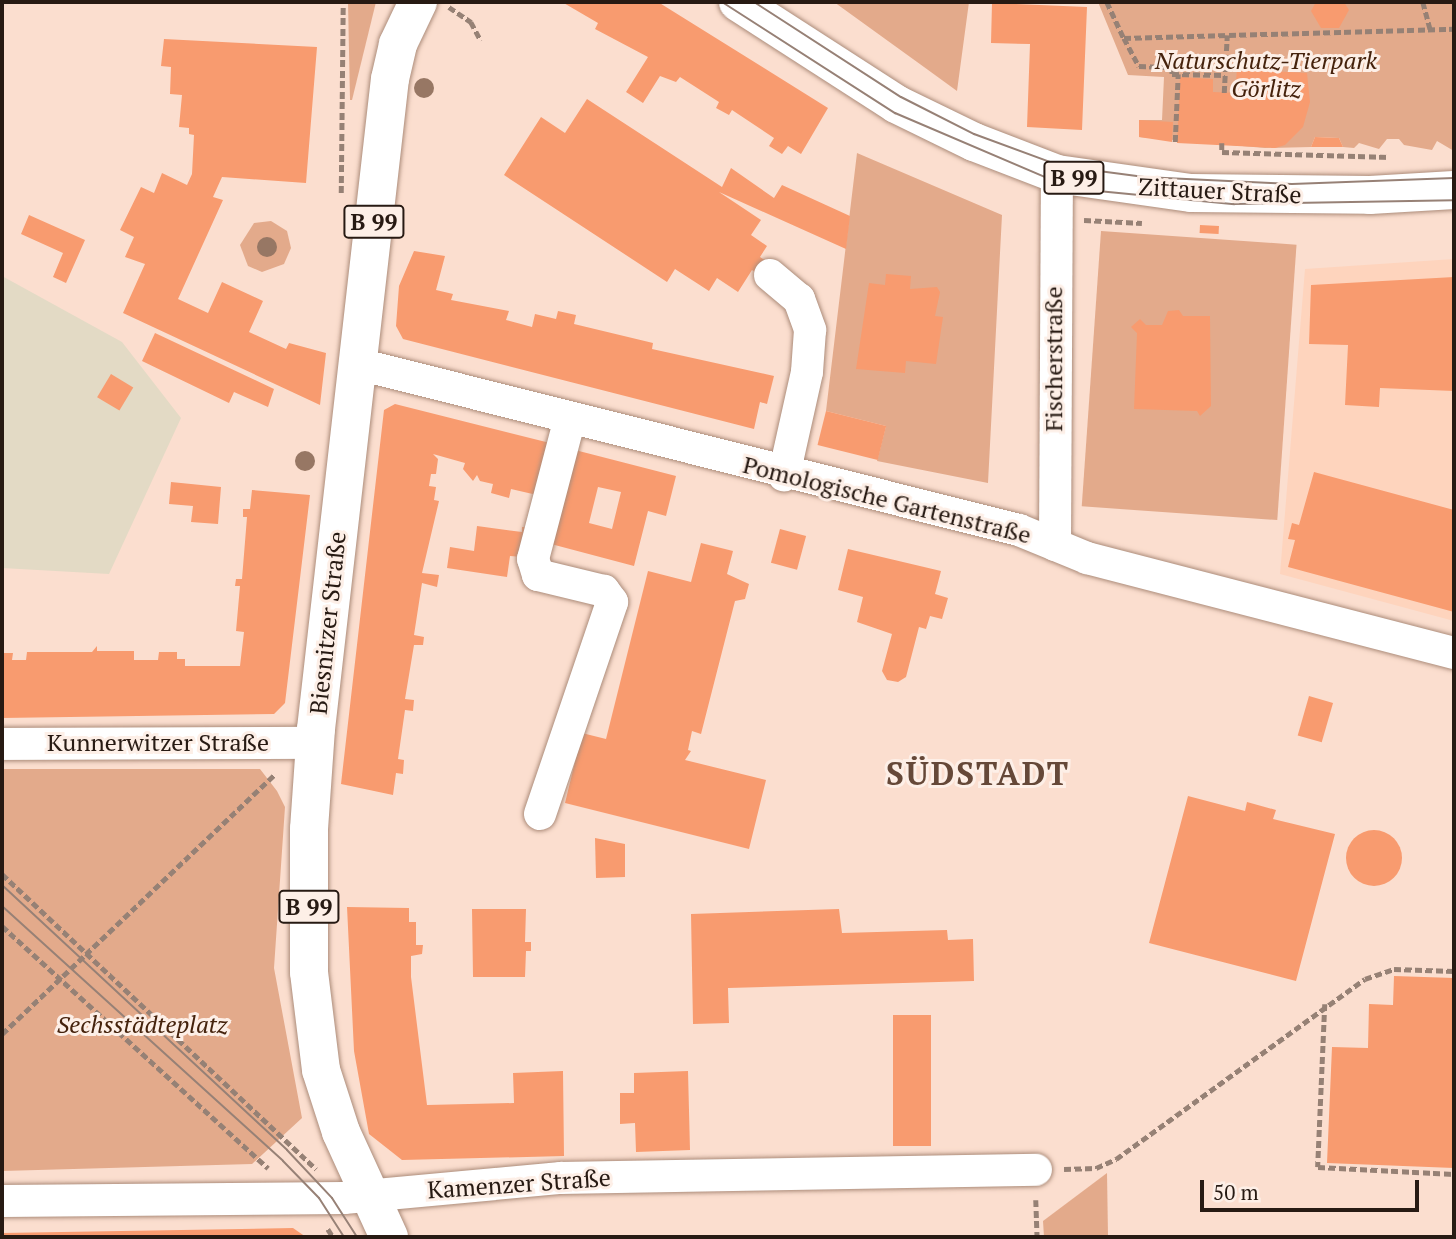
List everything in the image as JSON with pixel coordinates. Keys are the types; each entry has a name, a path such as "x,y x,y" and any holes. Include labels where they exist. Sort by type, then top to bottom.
{"main road":[{"name":"Biesnitzer Straße","path":"389,1237 357,1197 341,1132 321,1070 313,1023 309,829 299,743 358,364 390,79 398,44 418,2"},
{"name":"Zittauer Straße","path":"738,2 896,104 974,142 1058,174 1205,193 1370,195 1454,190"}],"street":[{"name":"Fischerstraße","path":"1055,545 1055,217 1058,174"},
{"path":"770,275 800,299 810,330 807,372 785,475"},
{"name":"Pomologische Gartenstraße","path":"358,364 785,475 1019,530 1087,558 1454,653"},
{"path":"540,814 612,602 604,591 538,575 533,559 570,418"},
{"name":"Kunnerwitzer Straße","path":"2,744 299,743"},
{"name":"Kamenzer Straße","path":"2,1200 357,1197 561,1178 1036,1170"}],"path":[{"path":"341,197 343,2"},
{"path":"452,2 449,7 471,22 481,41"},
{"path":"1107,2 1139,66 1173,67 1172,74 1225,75"},
{"path":"1423,2 1430,29"},
{"path":"1124,37 1454,29"},
{"path":"1224,93 1227,35"},
{"path":"1175,142 1178,74"},
{"path":"1222,143 1222,152 1364,157"},
{"path":"1055,217 1150,223"},
{"path":"2,1034 281,769 299,743"},
{"path":"2,874 357,1197"},
{"path":"2,926 301,1198"},
{"path":"1037,1237 1036,1170 1096,1168 1116,1159 1325,1003 1365,979 1394,969 1454,971"},
{"path":"1325,1003 1318,1167 1454,1174"}],"shaded area":[{"path":"1454,259 1454,621 1280,574 1305,269"},
{"path":"2,276 122,342 181,418 109,574 2,568"}],"green space":[{"path":"348,2 376,2 352,100 350,100"},
{"path":"834,2 969,2 957,91 924,67"},
{"name":"Naturschutz-Tierpark Görlitz","path":"1098,2 1454,2 1454,151 1437,141 1432,150 1404,145 1399,139 1387,139 1379,149 1359,143 1354,148 1343,147 1339,138 1315,137 1311,147 1265,148 1139,137 1139,120 1162,120 1164,77 1128,75"},
{"path":"857,153 1002,215 988,483 877,461 886,426 826,411"},
{"path":"271,221 287,231 291,248 284,264 262,272 248,266 240,245 254,223"},
{"path":"1101,231 1297,245 1277,520 1082,506"},
{"name":"Sechsstädteplatz","path":"2,769 260,769 277,791 285,807 274,968 302,1118 252,1164 2,1171"},
{"path":"1107,1173 1108,1237 1044,1237 1043,1221"}],"building":[{"path":"562,2 658,2 828,108 801,154 788,146 782,154 769,146 774,138 732,110 729,115 716,108 719,102 680,77 676,82 660,76 643,103 626,92 648,57 595,29 598,23"},
{"path":"1316,2 1344,2 1349,10 1339,28 1321,28 1311,11"},
{"path":"992,3 1087,7 1082,130 1027,127 1030,44 991,43"},
{"path":"164,39 317,47 306,183 222,177 213,197 223,200 178,299 208,313 222,282 263,301 249,332 286,349 289,343 326,353 320,405 123,313 145,264 125,257 134,237 120,230 141,187 154,193 162,173 187,185 192,174 194,135 189,134 189,128 179,127 182,95 170,94 171,67 161,66"},
{"path":"1237,69 1307,73 1310,102 1303,127 1285,145 1275,148 1177,143 1180,77 1213,79 1213,92 1235,93"},
{"path":"587,99 722,187 731,168 774,198 782,185 850,216 846,249 719,192 761,220 751,235 767,246 760,257 775,267 767,280 752,270 738,292 717,278 709,291 675,269 667,282 504,175 541,117 565,133"},
{"path":"1139,120 1173,122 1172,142 1139,137"},
{"path":"1315,137 1339,138 1343,147 1311,147"},
{"path":"29,215 85,240 66,283 53,277 63,253 21,234"},
{"path":"1200,225 1219,226 1219,234 1200,233"},
{"path":"414,251 445,256 436,290 453,294 451,300 509,311 506,320 532,327 535,314 556,319 558,311 576,315 574,324 653,343 652,349 774,376 767,404 760,402 754,429 403,339 396,326 399,286"},
{"path":"886,274 911,276 910,289 937,287 940,292 935,316 943,317 936,364 906,361 905,373 856,369 869,283 885,285"},
{"path":"1454,277 1454,391 1380,388 1379,407 1345,405 1348,345 1309,344 1311,285"},
{"path":"1179,310 1183,316 1210,316 1211,406 1200,416 1197,411 1134,409 1137,333 1131,327 1140,319 1146,325 1162,325 1168,311"},
{"path":"155,333 274,389 268,407 234,392 229,403 142,361"},
{"path":"111,374 133,387 119,411 97,397"},
{"path":"395,404 550,443 537,495 511,489 509,498 491,493 493,484 480,481 477,475 473,481 463,469 465,463 433,454 438,459 436,474 431,474 429,486 436,487 434,500 439,501 422,573 439,575 437,587 422,583 414,635 424,637 423,645 414,645 405,699 414,700 413,711 405,710 398,759 404,760 403,774 396,773 393,795 341,784 384,410"},
{"path":"826,411 886,426 878,460 818,445"},
{"path":"575,450 676,476 666,516 648,511 634,566 551,544","holes":["598,487 621,492 612,529 589,523"]},
{"path":"1314,472 1454,510 1454,612 1288,567 1295,540 1288,539 1292,523 1299,525"},
{"path":"171,482 221,487 218,524 191,522 193,506 169,504"},
{"path":"252,490 310,495 285,703 274,714 2,718 2,653 13,653 12,660 26,660 27,652 92,652 97,646 97,651 134,651 134,660 158,660 159,652 177,652 177,659 185,659 185,666 240,666 244,632 236,631 240,586 235,586 236,579 242,579 247,517 243,517 243,509 250,509"},
{"path":"477,526 522,532 522,527 530,527 522,557 510,556 507,577 447,568 450,547 474,551"},
{"path":"780,529 806,536 797,570 771,563"},
{"path":"701,543 733,551 727,574 749,584 745,599 735,601 701,734 692,731 688,750 691,751 685,760 766,780 749,849 565,803 582,733 606,739 648,571 691,582"},
{"path":"848,549 941,571 935,594 948,598 942,619 930,616 926,629 919,627 906,677 898,682 887,680 882,671 892,634 857,622 863,597 838,590"},
{"path":"1309,696 1333,703 1322,742 1298,735"},
{"path":"1188,796 1245,811 1247,802 1276,810 1273,819 1335,834 1296,981 1149,943"},
{"path":"1368,830 1380,830 1390,834 1398,842 1402,858 1398,874 1390,882 1380,886 1368,886 1358,882 1350,874 1346,864 1346,852 1350,842 1358,834"},
{"path":"595,838 625,844 625,877 596,878"},
{"path":"347,907 409,908 409,922 416,922 416,945 423,945 422,954 411,956 411,977 427,1105 514,1103 513,1073 563,1071 564,1156 402,1160 369,1134 354,1051"},
{"path":"472,909 526,909 525,942 531,942 531,951 526,951 525,977 473,977"},
{"path":"839,909 842,933 947,930 948,940 973,939 974,981 728,988 729,1023 693,1024 691,914"},
{"path":"1394,976 1454,978 1454,1168 1327,1163 1332,1047 1368,1048 1369,1004 1393,1005"},
{"path":"893,1015 931,1015 931,1146 893,1146"},
{"path":"688,1071 690,1150 636,1152 635,1123 620,1124 620,1093 634,1093 634,1073"},
{"path":"293,1228 306,1237 2,1237 2,1233"}],"tram line":[{"path":"722,2 895,113 1057,182 1098,191 1234,204 1454,200"},
{"path":"754,2 901,97 974,134 1061,166 1144,177 1292,184 1454,178"},
{"path":"2,885 287,1150 332,1198 357,1237"},
{"path":"2,906 283,1161 319,1198 344,1237"}],"district":[{"name":"SÜDSTADT","path":"978,773"}]}
